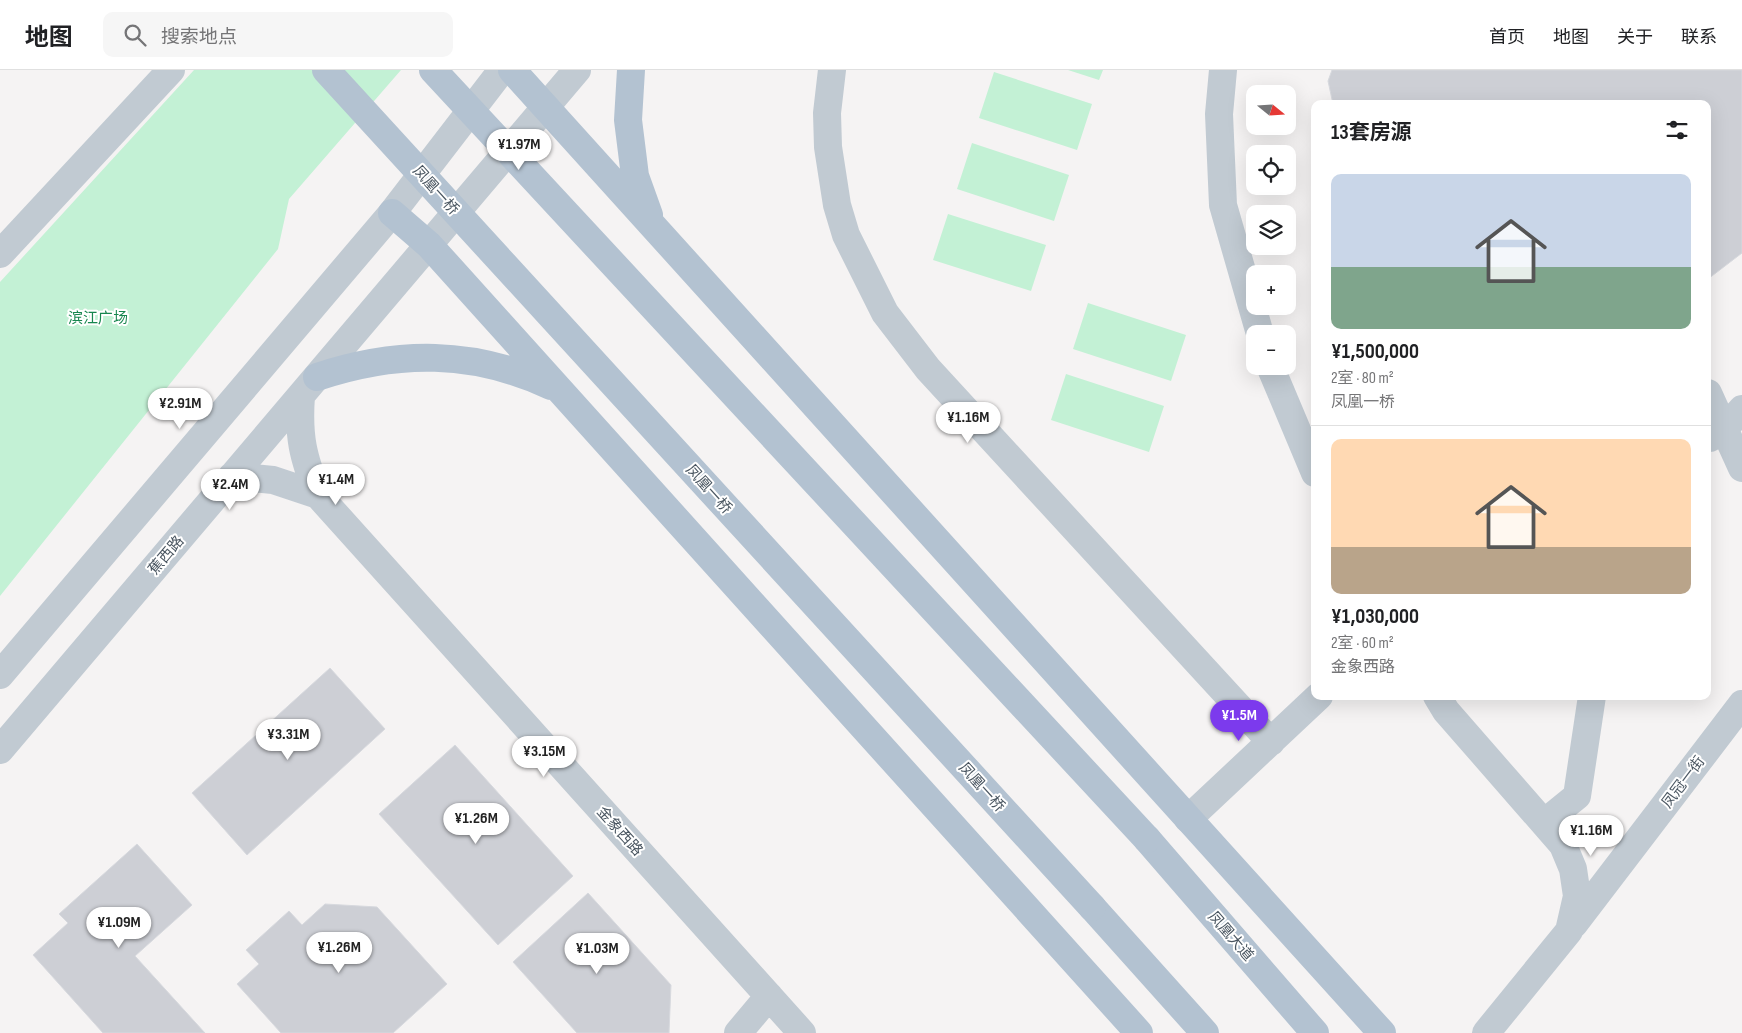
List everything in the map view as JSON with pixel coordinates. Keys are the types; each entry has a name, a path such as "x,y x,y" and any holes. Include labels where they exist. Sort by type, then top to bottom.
{"main road":[{"name":"凤凰一桥","path":"326,70 1205,1033"},
{"name":"凤凰大道","path":"434,70 1147,838 1315,1033"},
{"path":"512,70 1382,1033"},
{"path":"631,70 628,120 635,176 654,228"},
{"path":"392,213 428,245 1138,1033"},
{"path":"309,386 377,360 439,357 500,367 558,389"}],"street":[{"path":"0,254 171,70"},
{"path":"0,675 392,213 502,70"},
{"name":"蕉西路","path":"0,750 577,70"},
{"path":"832,70 827,114 828,147 837,205 846,235 885,313 928,369 1270,742"},
{"path":"1223,70 1219,114 1223,205 1257,325"},
{"path":"1274,375 1311,464"},
{"path":"309,386 299,421 304,459 318,495"},
{"path":"1711,408 1716,434 1742,468"},
{"path":"1716,434 1742,409"},
{"path":"232,476 273,480 318,495"},
{"name":"金象西路","path":"318,495 802,1033"},
{"path":"1188,819 1315,700"},
{"path":"1439,700 1446,711 1545,822 1563,846 1573,869 1577,896 1569,931"},
{"path":"1545,822 1577,796 1591,700"},
{"name":"凤冠一街","path":"1486,1033 1569,931 1742,704"},
{"path":"738,1033 769,996"}],"green space":[{"name":"滨江广场","path":"194,70 401,70 289,199 278,249 0,596 0,282"},
{"path":"1068,70 1103,70 1099,80"},
{"path":"994,72 1092,104 1077,150 979,118"},
{"path":"972,143 1069,175 1054,221 957,189"},
{"path":"948,214 1046,245 1031,291 933,260"},
{"path":"1088,303 1186,335 1171,381 1073,349"},
{"path":"1066,374 1164,406 1149,452 1051,420"}],"building":[{"path":"1332,70 1742,70 1742,253 1711,277 1711,100 1332,100 1328,81"},
{"path":"330,668 385,729 247,855 192,793"},
{"path":"455,745 573,876 498,945 379,814"},
{"path":"137,844 192,905 135,956 205,1033 103,1033 33,955 68,923 59,914"},
{"path":"588,893 671,985 669,1033 577,1033 513,962"},
{"path":"325,904 377,907 447,984 393,1033 281,1033 237,984 259,964 246,950 289,911 302,925"}]}
